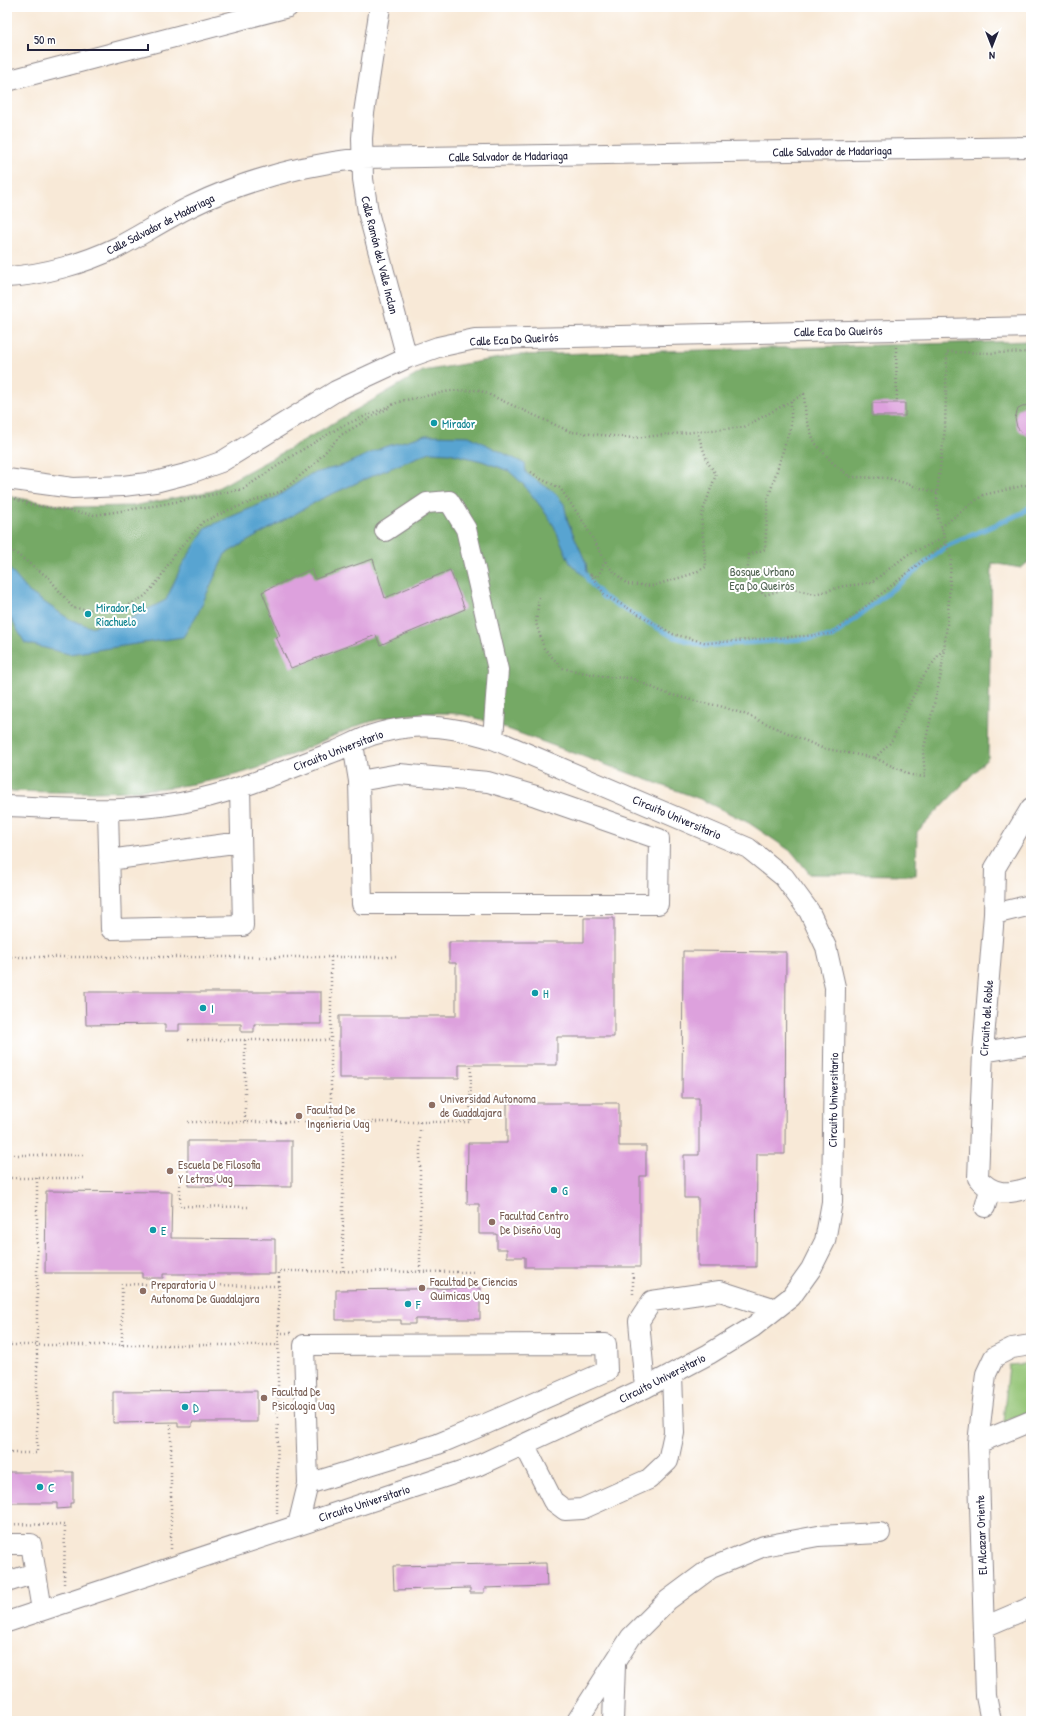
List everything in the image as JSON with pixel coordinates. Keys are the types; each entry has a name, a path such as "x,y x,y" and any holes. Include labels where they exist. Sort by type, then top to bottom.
{"street":[{"path":"7,81 288,7"},
{"name":"Calle Ramón del Valle Inclan","path":"380,7 364,113 362,158 364,197 407,358"},
{"name":"Calle Salvador de Madariaga","path":"7,277 44,272 82,262 118,247 193,205 276,174 308,166 362,158 1031,147"},
{"name":"Calle Eca Do Queirós","path":"7,479 73,488 123,486 155,482 190,473 221,462 336,391 407,358 438,347 475,339 1031,327"},
{"path":"385,531 427,503 449,501 466,529 498,670 493,739"},
{"name":"Circuito Universitario","path":"7,806 108,810 155,808 199,799 240,788 353,744 371,735 406,727 439,727 466,731 493,739 665,811 748,848 784,877 809,911 826,947 834,987 832,1202 825,1241 811,1269 791,1297 776,1309 747,1331 710,1354 672,1374 477,1466 7,1622"},
{"path":"353,744 359,781 362,904 658,904 659,839 665,811"},
{"path":"359,781 399,774 488,782 536,796 659,839"},
{"path":"108,810 111,929 243,926 240,788"},
{"name":"Circuito del Roble","path":"1031,808 995,868 994,914 983,1052 978,1178 987,1198 1031,1187"},
{"path":"109,860 241,842"},
{"path":"994,914 1031,905"},
{"path":"983,1052 1031,1044"},
{"path":"645,1388 639,1321 652,1301 720,1291 776,1309"},
{"path":"298,1525 308,1484 304,1345 606,1344 607,1371 438,1444 308,1484"},
{"name":"El Alcazar Oriente","path":"991,1721 986,1696 978,1443 986,1374 994,1357 1012,1348 1031,1345"},
{"path":"524,1444 553,1501 565,1510 582,1509 649,1478 668,1461 674,1433 672,1374"},
{"path":"978,1443 1031,1421"},
{"path":"577,1721 615,1665 631,1637 668,1600 711,1568 764,1546 818,1536 880,1533"},
{"path":"7,1544 31,1544 42,1610"},
{"path":"7,1582 35,1573"},
{"path":"984,1627 1031,1607"},
{"path":"613,1721 615,1665"}],"path":[{"path":"896,330 897,403"},
{"path":"539,597 536,624 544,648 562,668 605,677 631,678 665,693 720,706 748,715 822,748 875,758 911,775 925,777 923,752 941,674 948,616 951,558 938,517 937,493 945,428 947,352 1031,352"},
{"path":"7,547 49,578 73,608 95,610 124,608 145,596 159,580 174,555 203,522 229,510 282,491 314,464 341,435 401,401 450,391 479,390 571,432 633,438 744,427 804,394 806,419 814,443 833,463 850,477 888,478 937,493"},
{"path":"791,401 791,425 768,499 765,549 750,555 748,576 764,595 789,588 815,594 844,586 871,582 907,555 944,538"},
{"path":"531,472 541,479 560,488 582,520 609,567 627,584 652,586 692,574 706,567 701,517 716,474 708,463 697,432"},
{"path":"941,527 983,495 1031,484"},
{"path":"605,561 598,577 590,574 605,595 673,634 707,643 831,634 946,542"},
{"path":"875,758 891,742 922,678 944,648"},
{"path":"7,957 397,957"},
{"path":"331,957 331,1122"},
{"path":"188,1040 331,1040"},
{"path":"245,1040 245,1122"},
{"path":"188,1122 470,1122 471,1065"},
{"path":"343,1122 343,1271"},
{"path":"420,1122 420,1272"},
{"path":"14,1155 86,1155"},
{"path":"180,1177 180,1206 248,1207"},
{"path":"7,1178 86,1178"},
{"path":"7,1453 37,1453 37,1178"},
{"path":"122,1345 122,1284 278,1286"},
{"path":"7,1345 278,1345"},
{"path":"171,1422 171,1551"},
{"path":"7,1524 65,1524 64,1588"}],"green space":[{"name":"Bosque Urbano Eça Do Queirós","path":"1031,341 1031,560 1021,568 992,563 988,758 917,832 916,875 810,874 792,852 749,823 700,799 491,723 465,715 426,713 397,716 371,721 272,763 242,773 184,785 155,789 96,792 7,791 7,496 69,507 132,506 212,491 278,455 423,371 517,355"},
{"path":"1031,1363 1031,1413 1003,1421 1009,1365"}],"water":[{"path":"426,435 469,436 525,464 526,473 555,493 564,504 568,522 586,563 588,580 570,563 554,526 542,508 523,484 509,471 482,461 449,453 430,452 321,499 225,554 198,613 183,637 69,654 25,643 7,612 7,566 29,592 69,619 90,627 129,619 166,600 182,565 207,527 275,498 311,474 344,465 384,447"}],"building":[{"path":"872,403 905,403 905,416 872,416"},
{"path":"1031,403 1031,438 1020,431 1017,427 1015,418 1018,409"},
{"path":"373,559 385,598 450,570 465,609 380,645 376,635 291,668 276,637 280,636 262,592 311,569 315,579"},
{"name":"H","path":"584,918 614,918 614,1037 557,1037 557,1065 459,1065 459,1078 339,1078 339,1016 456,1016 456,963 449,963 449,942 584,942"},
{"path":"683,951 786,952 785,1154 757,1154 756,1267 698,1267 698,1198 684,1198 684,1155 699,1155 699,1098 682,1098"},
{"name":"I","path":"85,992 321,992 321,1024 254,1024 254,1032 241,1032 241,1024 179,1024 179,1031 165,1031 165,1024 86,1025"},
{"name":"G","path":"507,1103 619,1103 619,1146 646,1146 646,1176 640,1176 640,1267 525,1267 525,1257 507,1257 507,1249 497,1249 497,1234 479,1234 479,1204 467,1204 468,1143 507,1143"},
{"path":"188,1141 292,1141 292,1187 188,1186"},
{"name":"E","path":"46,1191 172,1192 171,1238 275,1239 275,1274 163,1274 163,1278 142,1278 142,1273 45,1273"},
{"name":"F","path":"480,1288 480,1319 415,1319 415,1324 401,1324 401,1320 336,1320 336,1290"},
{"name":"D","path":"257,1391 257,1422 192,1422 192,1427 178,1427 178,1422 113,1423 113,1392"},
{"name":"C","path":"7,1472 73,1472 73,1503 70,1503 70,1508 57,1509 57,1503 7,1503"},
{"path":"546,1563 547,1586 484,1588 484,1593 470,1593 470,1588 394,1590 393,1566"}],"waterway":[{"path":"586,575 588,580 603,597 672,636 704,646 832,637 947,546 1022,513 1031,506"}],"place":[{"name":"Mirador","path":"434,423"},
{"name":"Mirador Del Riachuelo","path":"88,614"},
{"name":"H","path":"535,993"},
{"name":"I","path":"203,1008"},
{"name":"Universidad Autonoma de Guadalajara","path":"432,1105"},
{"name":"Facultad De Ingenieria Uag","path":"299,1116"},
{"name":"Escuela De Filosofia Y Letras Uag","path":"170,1171"},
{"name":"G","path":"554,1190"},
{"name":"Facultad Centro De Diseño Uag","path":"492,1222"},
{"name":"E","path":"153,1230"},
{"name":"Facultad De Ciencias Quimicas Uag","path":"422,1288"},
{"name":"Preparatoria U Autonoma De Guadalajara","path":"143,1291"},
{"name":"F","path":"408,1304"},
{"name":"Facultad De Psicologia Uag","path":"264,1398"},
{"name":"D","path":"185,1407"},
{"name":"C","path":"40,1487"}]}
